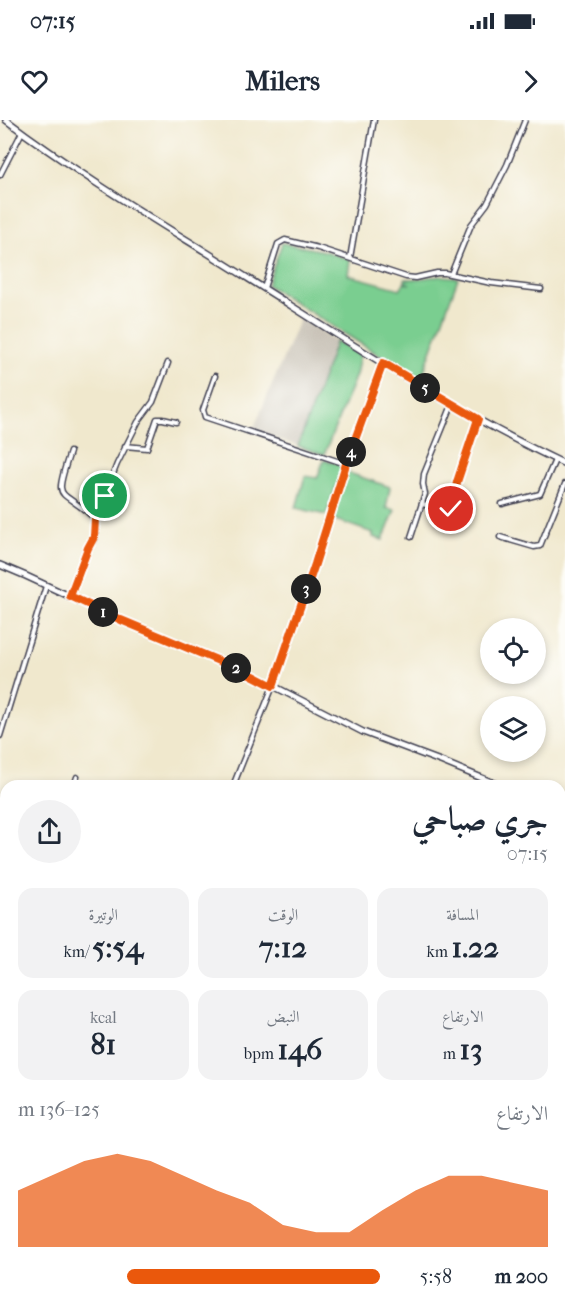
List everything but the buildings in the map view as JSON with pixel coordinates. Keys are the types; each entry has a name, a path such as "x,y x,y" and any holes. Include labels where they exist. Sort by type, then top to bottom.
{"street":[{"path":"6,120 95,181 383,363 452,405 565,464"},
{"path":"350,258 374,120"},
{"path":"451,274 471,225 482,212 507,165 525,120"},
{"path":"0,175 22,132"},
{"path":"264,288 278,244 285,240 318,248 406,277 415,278 437,273 451,274 491,283 541,289"},
{"path":"70,596 94,537 95,519 125,446 138,422 153,402 168,363"},
{"path":"235,780 273,686 346,464 383,363"},
{"path":"215,376 203,410 205,417 346,464"},
{"path":"411,537 425,494 424,474 452,405"},
{"path":"125,446 147,448 158,419 176,422"},
{"path":"422,504 447,510 453,505 457,482 478,419"},
{"path":"70,452 61,480 60,492 95,519"},
{"path":"502,504 540,494 555,460"},
{"path":"500,537 534,547 540,546 565,484"},
{"path":"0,566 250,674 363,732 486,780"},
{"path":"0,736 46,585"}],"shaded area":[{"path":"300,318 336,341 298,446 253,430"}],"green space":[{"path":"282,243 324,251 350,260 348,275 400,289 404,283 410,284 405,282 405,279 444,276 458,278 421,379 267,285"},
{"path":"336,341 360,355 356,375 324,455 298,446"},
{"path":"324,460 344,465 326,515 296,508 305,476 317,478"},
{"path":"346,472 390,487 386,508 395,510 383,540 373,537 373,533 330,518"}],"route":[{"path":"105,496 95,519 94,537 70,596 273,686 346,464 383,363 478,419 457,482 451,509"}]}
